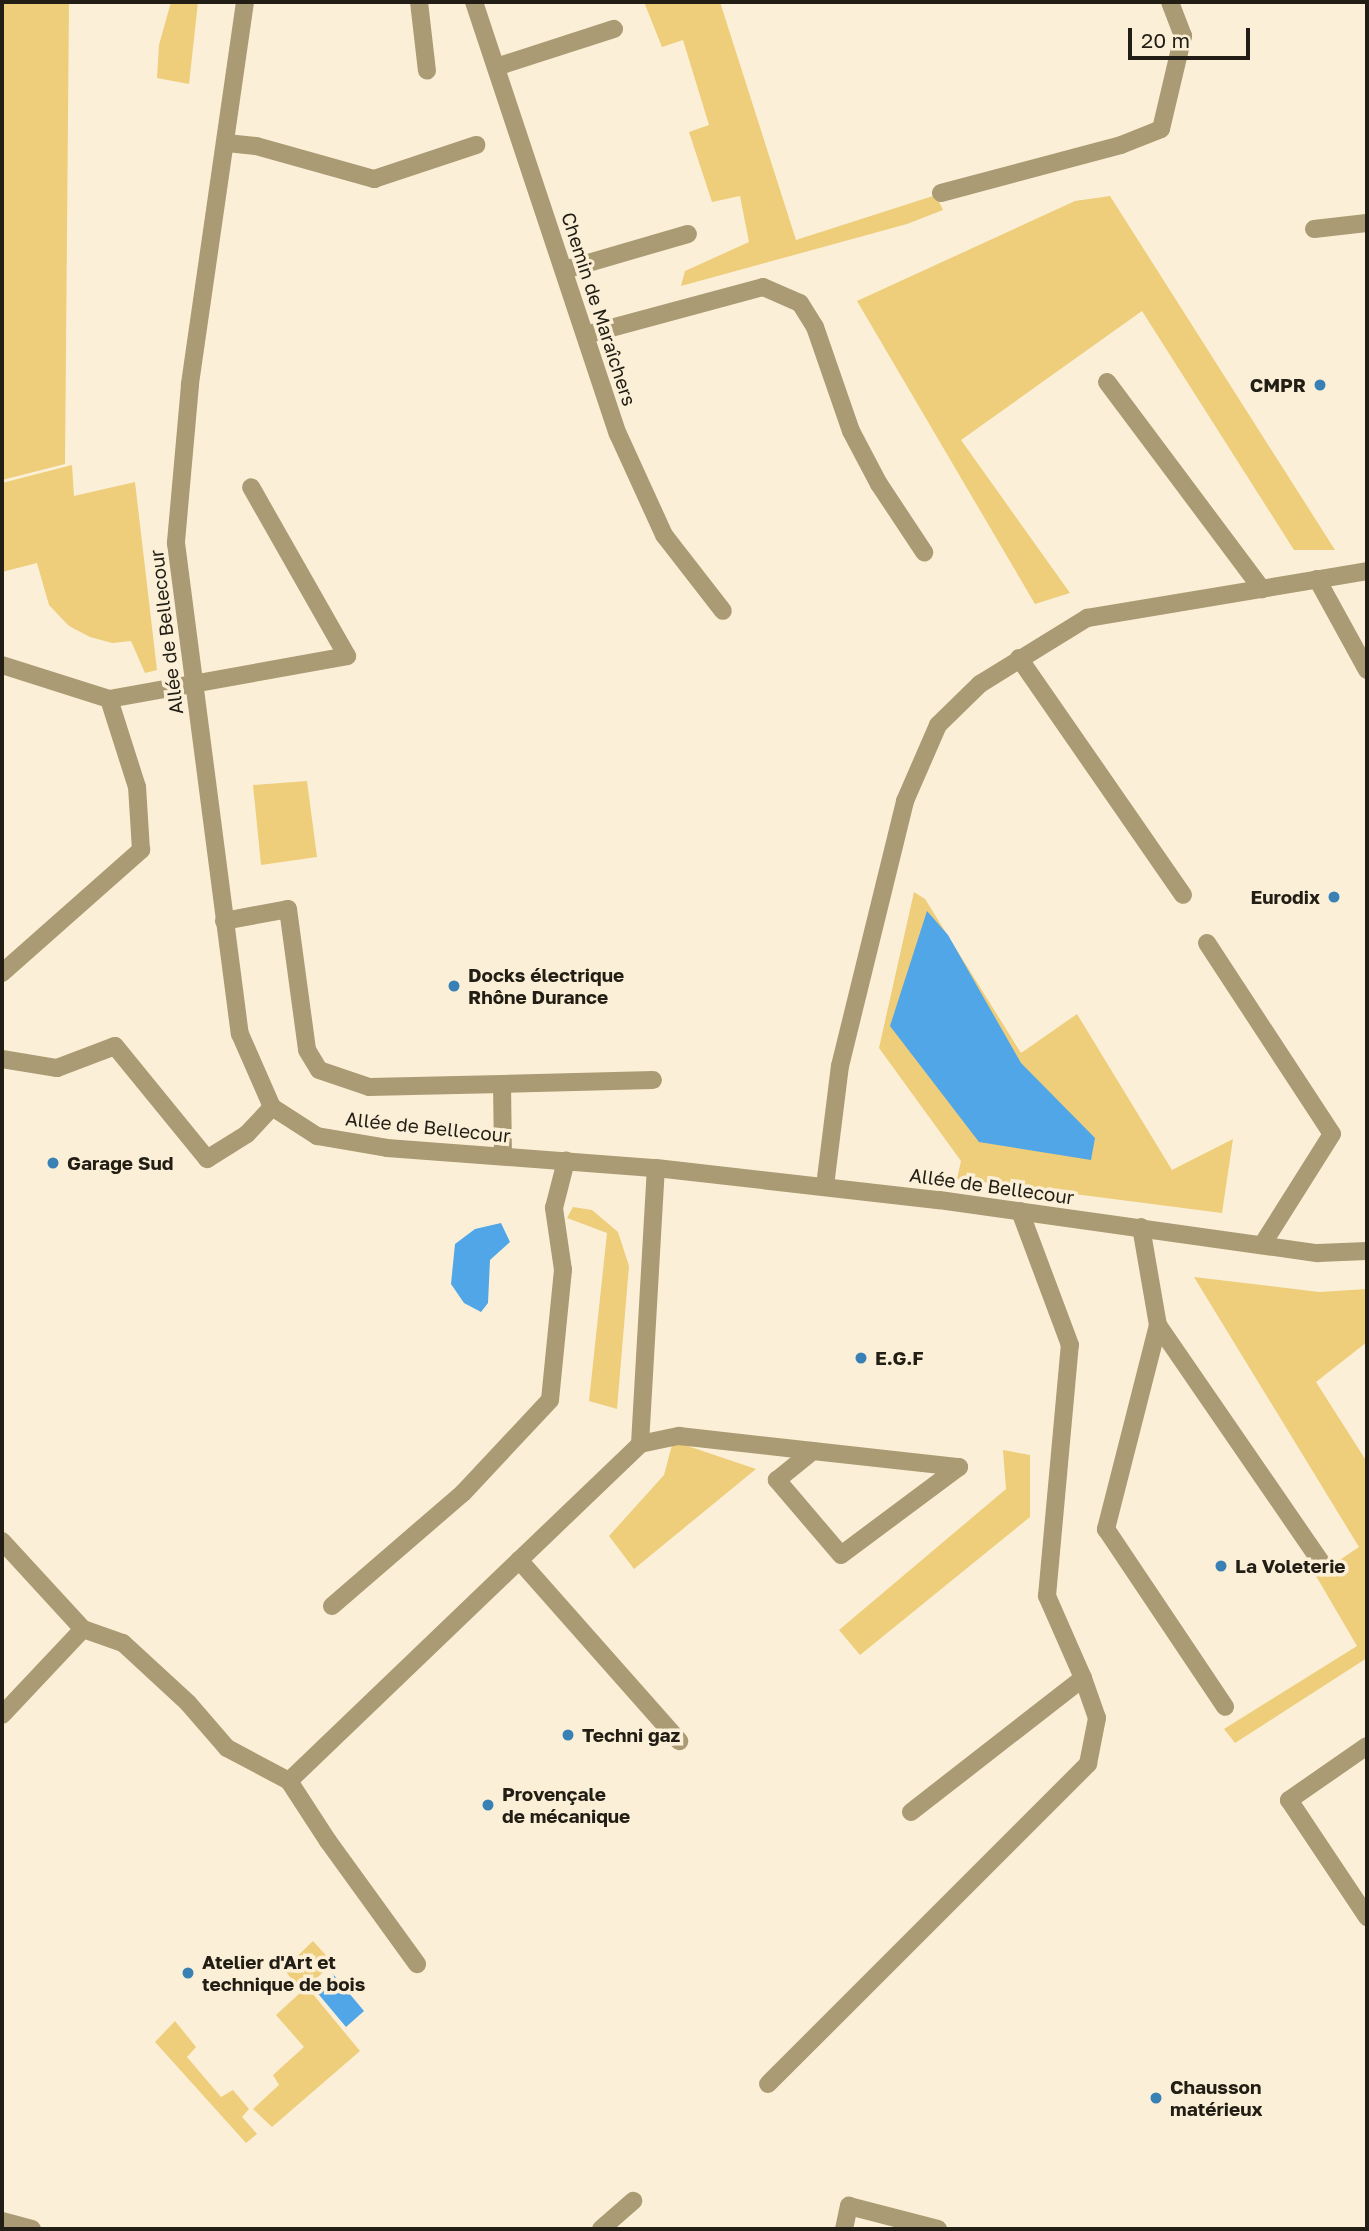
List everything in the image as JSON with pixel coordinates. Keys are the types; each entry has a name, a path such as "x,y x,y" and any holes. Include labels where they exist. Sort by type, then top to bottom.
{"street":[{"name":"Allée de Bellecour","path":"246,2 190,385 176,543 240,1034 272,1107 317,1136 387,1148 656,1168 1020,1211 1318,1253 1367,1251"},
{"path":"419,2 427,71"},
{"name":"Chemin de Maraîchers","path":"474,2 618,434 664,535 723,611"},
{"path":"941,193 1121,145 1161,129 1183,36 1170,2"},
{"path":"496,67 614,29"},
{"path":"227,143 256,146 374,179 476,145"},
{"path":"1314,229 1367,223"},
{"path":"564,270 688,234"},
{"path":"585,335 763,287 800,303 815,327 851,431 879,484 924,552"},
{"path":"1107,382 1262,589"},
{"path":"2,665 109,699 192,681 347,656 251,487"},
{"path":"825,1186 840,1066 905,801 938,725 979,684 1087,618 1367,571"},
{"path":"1317,579 1367,670"},
{"path":"1019,658 1183,895"},
{"path":"2,973 141,850 136,787 109,699"},
{"path":"224,921 288,909 307,1050 319,1070 369,1087 653,1080"},
{"path":"1207,943 1332,1134 1262,1245"},
{"path":"2,1059 57,1068 115,1046 207,1159 247,1134 272,1107"},
{"path":"502,1084 503,1156"},
{"path":"332,1606 463,1493 550,1401 563,1270 554,1208 566,1161"},
{"path":"640,1444 656,1168"},
{"path":"768,2084 1088,1764 1097,1718 1083,1678 1047,1596 1070,1345 1020,1211"},
{"path":"1140,1227 1158,1325 1320,1561"},
{"path":"1158,1325 1106,1529 1225,1707"},
{"path":"289,1781 640,1444 679,1436 959,1467 841,1555 777,1480 813,1451"},
{"path":"2,1541 83,1629 123,1643 188,1703 227,1748 289,1781 328,1842 416,1964"},
{"path":"519,1560 679,1741"},
{"path":"2,1715 83,1629"},
{"path":"911,1812 1083,1678"},
{"path":"1367,1746 1289,1800 1367,1917"},
{"path":"601,2229 633,2201"},
{"path":"844,2229 849,2206 908,2225 938,2229"},
{"path":"2,2221 32,2229"}],"shaded area":[{"path":"2,2 69,2 65,464 2,480"},
{"path":"171,2 198,2 189,84 157,78 159,45"},
{"path":"644,2 720,2 796,240 936,195 943,210 907,224 681,286 685,271 749,242 740,196 712,202 689,132 709,125 683,40 662,47"},
{"path":"1110,196 1335,550 1294,550 1142,311 961,440 1070,593 1035,604 857,301 1075,201"},
{"path":"72,465 74,496 135,482 157,670 145,673 131,641 112,643 90,637 69,626 49,605 37,563 2,572 2,483"},
{"path":"307,781 317,857 261,865 253,785"},
{"path":"914,892 925,899 1021,1053 1077,1014 1172,1170 1233,1139 1222,1213 957,1179 961,1161 879,1048"},
{"path":"573,1207 592,1210 618,1232 629,1266 617,1409 589,1401 607,1233 567,1218"},
{"path":"1194,1277 1319,1292 1367,1289 1367,1342 1316,1382 1367,1462 1367,1658 1235,1743 1224,1729 1357,1646 1316,1576 1359,1547"},
{"path":"673,1441 756,1469 634,1569 609,1536 664,1475"},
{"path":"1003,1450 1030,1455 1030,1517 860,1655 839,1630 1006,1489"},
{"path":"313,1941 333,1963 307,1987 360,2051 272,2127 253,2109 279,2085 273,2075 304,2047 276,2015 301,1992 284,1969"},
{"path":"175,2021 196,2047 187,2057 221,2097 233,2090 249,2109 242,2117 257,2134 246,2143 155,2042"}],"water":[{"path":"927,911 948,935 1021,1063 1095,1138 1091,1160 979,1142 890,1026"},
{"path":"501,1223 510,1242 490,1260 488,1303 481,1312 464,1303 451,1284 455,1244 475,1229"},
{"path":"333,1974 364,2011 346,2027 315,1990"}],"place":[{"name":"CMPR","path":"1320,385"},
{"name":"Eurodix","path":"1334,897"},
{"name":"Docks électrique Rhône Durance","path":"454,986"},
{"name":"Garage Sud","path":"53,1163"},
{"name":"E.G.F","path":"861,1358"},
{"name":"La Voleterie","path":"1221,1566"},
{"name":"Techni gaz","path":"568,1735"},
{"name":"Provençale de mécanique","path":"488,1805"},
{"name":"Atelier d'Art et technique de bois","path":"188,1973"},
{"name":"Chausson matérieux","path":"1156,2098"}]}
